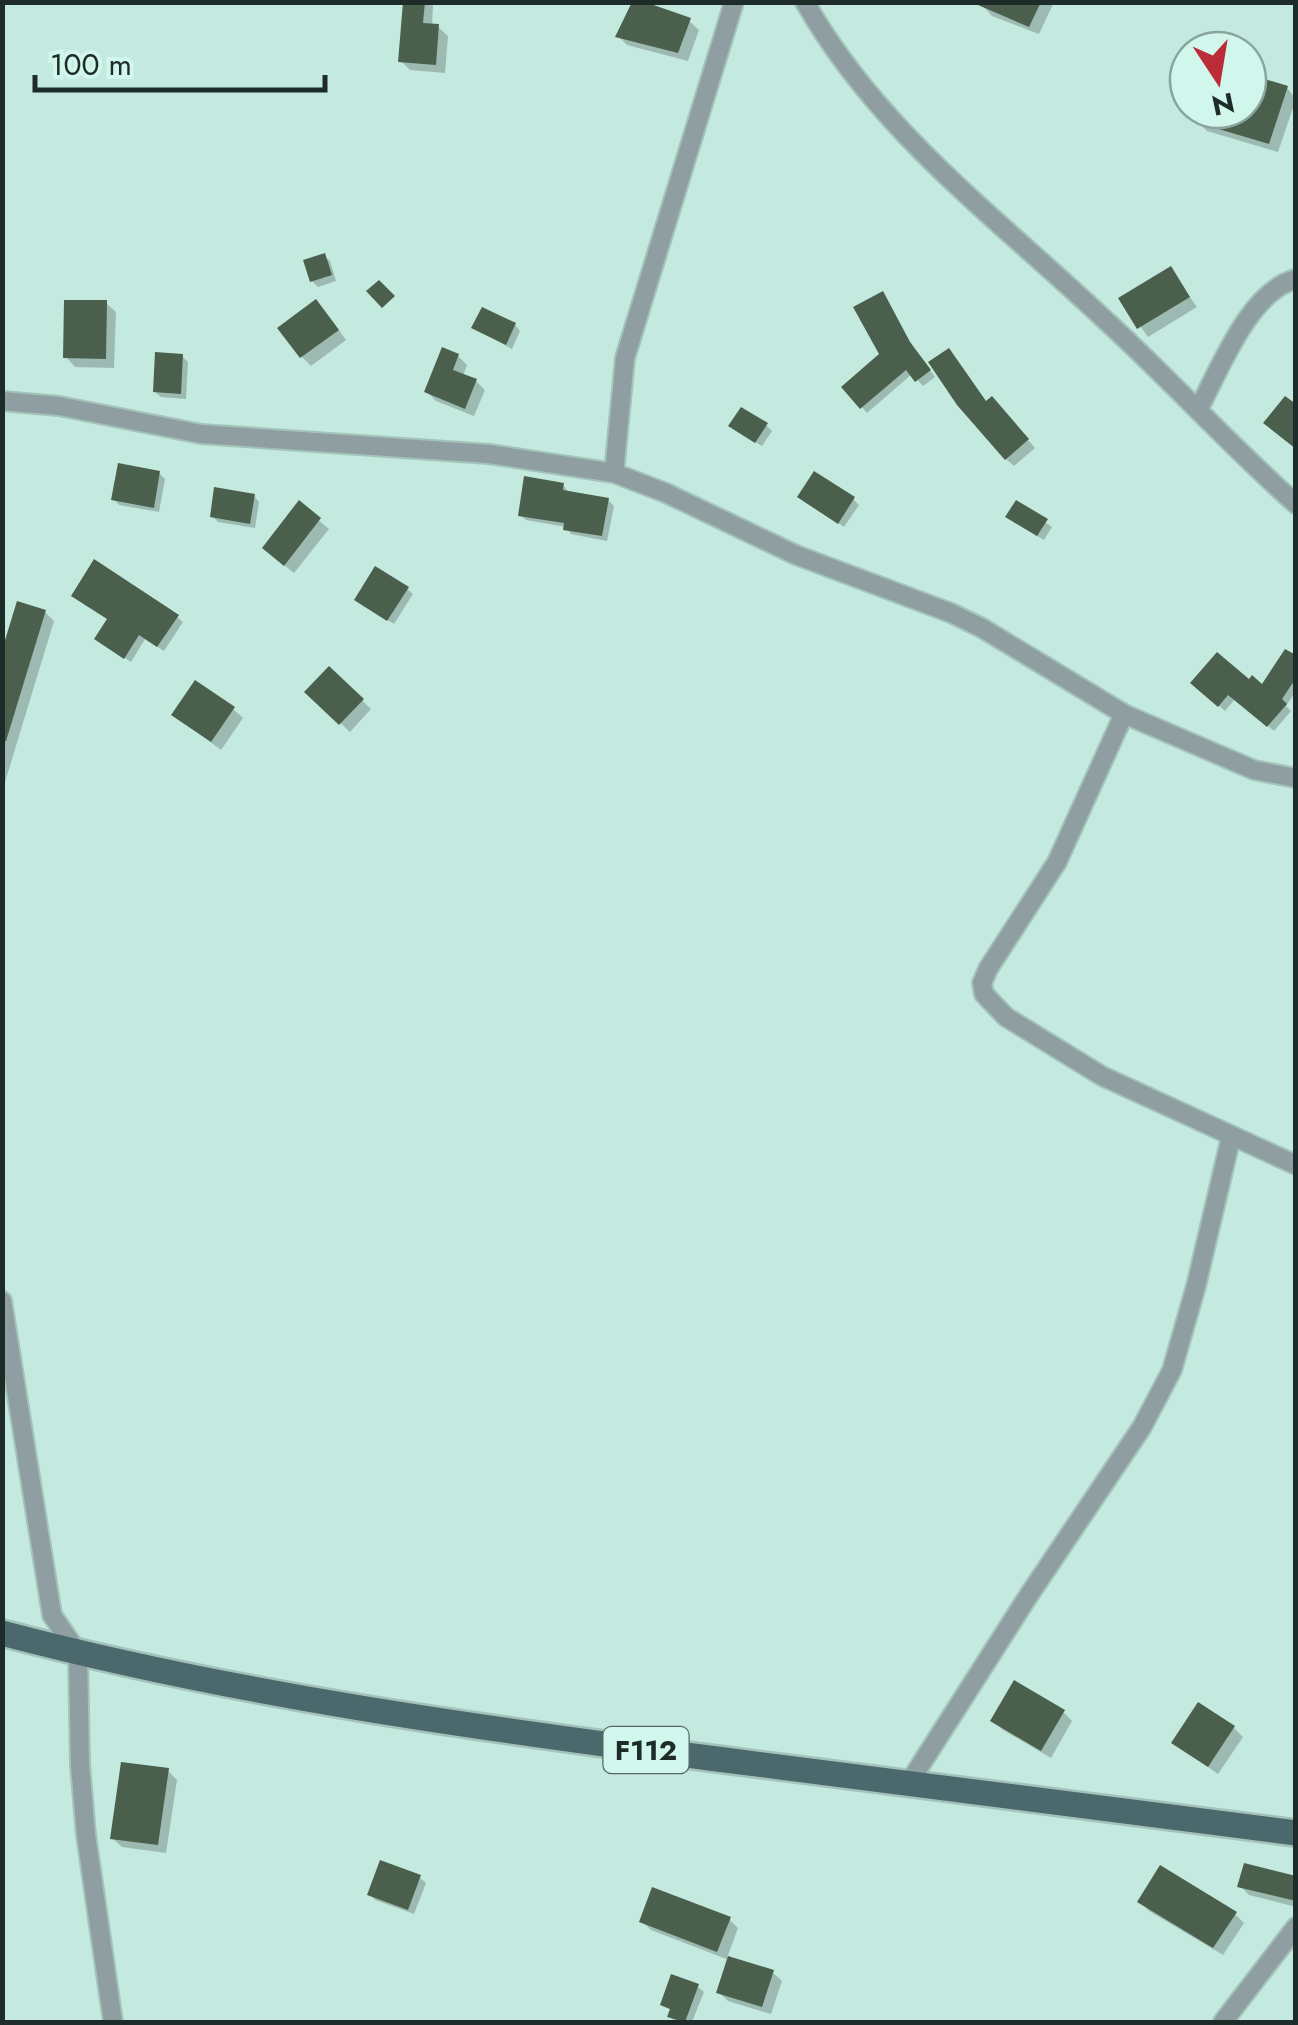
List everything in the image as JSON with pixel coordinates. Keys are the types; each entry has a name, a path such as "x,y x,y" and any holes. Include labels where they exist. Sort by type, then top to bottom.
{"main road":[{"name":"F112","path":"2,1633 248,1689 538,1736 1296,1833"}],"street":[{"path":"614,472 625,358 734,2"},
{"path":"805,2 853,77 889,119 1296,504"},
{"path":"1198,410 1236,336 1259,304 1286,281 1296,279"},
{"path":"2,400 59,406 201,434 489,454 614,472 796,556 951,613 1124,714 1254,770 1296,778"},
{"path":"1124,714 1057,862 988,969 982,983 984,994 1006,1018 1102,1076 1296,1165"},
{"path":"909,1783 1029,1594 1142,1428 1172,1370 1231,1137"},
{"path":"2,1300 52,1615 78,1653 86,1835 113,2022"},
{"path":"1223,2022 1296,1927"}],"building":[{"path":"403,2 425,2 423,23 439,24 436,65 398,62"},
{"path":"632,2 645,2 691,18 678,53 615,37"},
{"path":"971,2 1041,2 1029,27"},
{"path":"1268,80 1288,86 1269,144 1222,130 1268,130"},
{"path":"325,253 332,275 310,282 303,260"},
{"path":"1171,266 1190,297 1137,329 1118,298"},
{"path":"379,280 395,296 382,308 366,291"},
{"path":"883,291 910,342 931,370 915,382 906,370 860,409 841,387 879,354 853,307"},
{"path":"316,299 339,330 300,358 277,328"},
{"path":"64,300 107,300 106,359 63,358"},
{"path":"482,307 516,323 506,345 471,328"},
{"path":"442,347 459,354 453,370 477,379 465,409 424,392"},
{"path":"949,348 986,401 992,396 1029,439 1005,460 957,405 928,362"},
{"path":"155,352 183,354 181,394 153,392"},
{"path":"1285,396 1296,404 1296,449 1263,423"},
{"path":"741,407 768,423 755,443 728,426"},
{"path":"118,463 160,471 154,508 111,500"},
{"path":"814,471 855,497 838,524 797,497"},
{"path":"524,476 564,483 563,490 609,498 602,536 563,530 564,523 518,516"},
{"path":"214,487 255,494 250,524 210,517"},
{"path":"299,500 321,518 284,566 262,548"},
{"path":"1016,500 1048,519 1037,536 1005,517"},
{"path":"94,559 179,615 157,647 139,635 124,659 94,639 107,619 71,596"},
{"path":"375,566 409,587 387,621 354,600"},
{"path":"17,601 46,610 6,741 2,741 2,650"},
{"path":"1285,649 1296,655 1296,678 1282,699 1287,704 1267,727 1228,695 1218,707 1190,683 1217,652 1249,679 1252,675 1262,684"},
{"path":"329,666 364,699 339,725 304,692"},
{"path":"195,680 235,707 211,742 171,715"},
{"path":"1014,1680 1065,1710 1041,1751 990,1721"},
{"path":"1198,1702 1235,1726 1208,1767 1171,1743"},
{"path":"121,1762 169,1768 158,1845 110,1839"},
{"path":"380,1860 421,1875 408,1910 367,1895"},
{"path":"1244,1863 1296,1876 1296,1901 1237,1887"},
{"path":"1160,1865 1237,1912 1213,1948 1137,1902"},
{"path":"652,1887 731,1917 717,1952 639,1922"},
{"path":"728,1956 774,1970 762,2007 716,1993"},
{"path":"671,1974 699,1984 685,2022 667,2017 670,2009 660,2005"}]}
